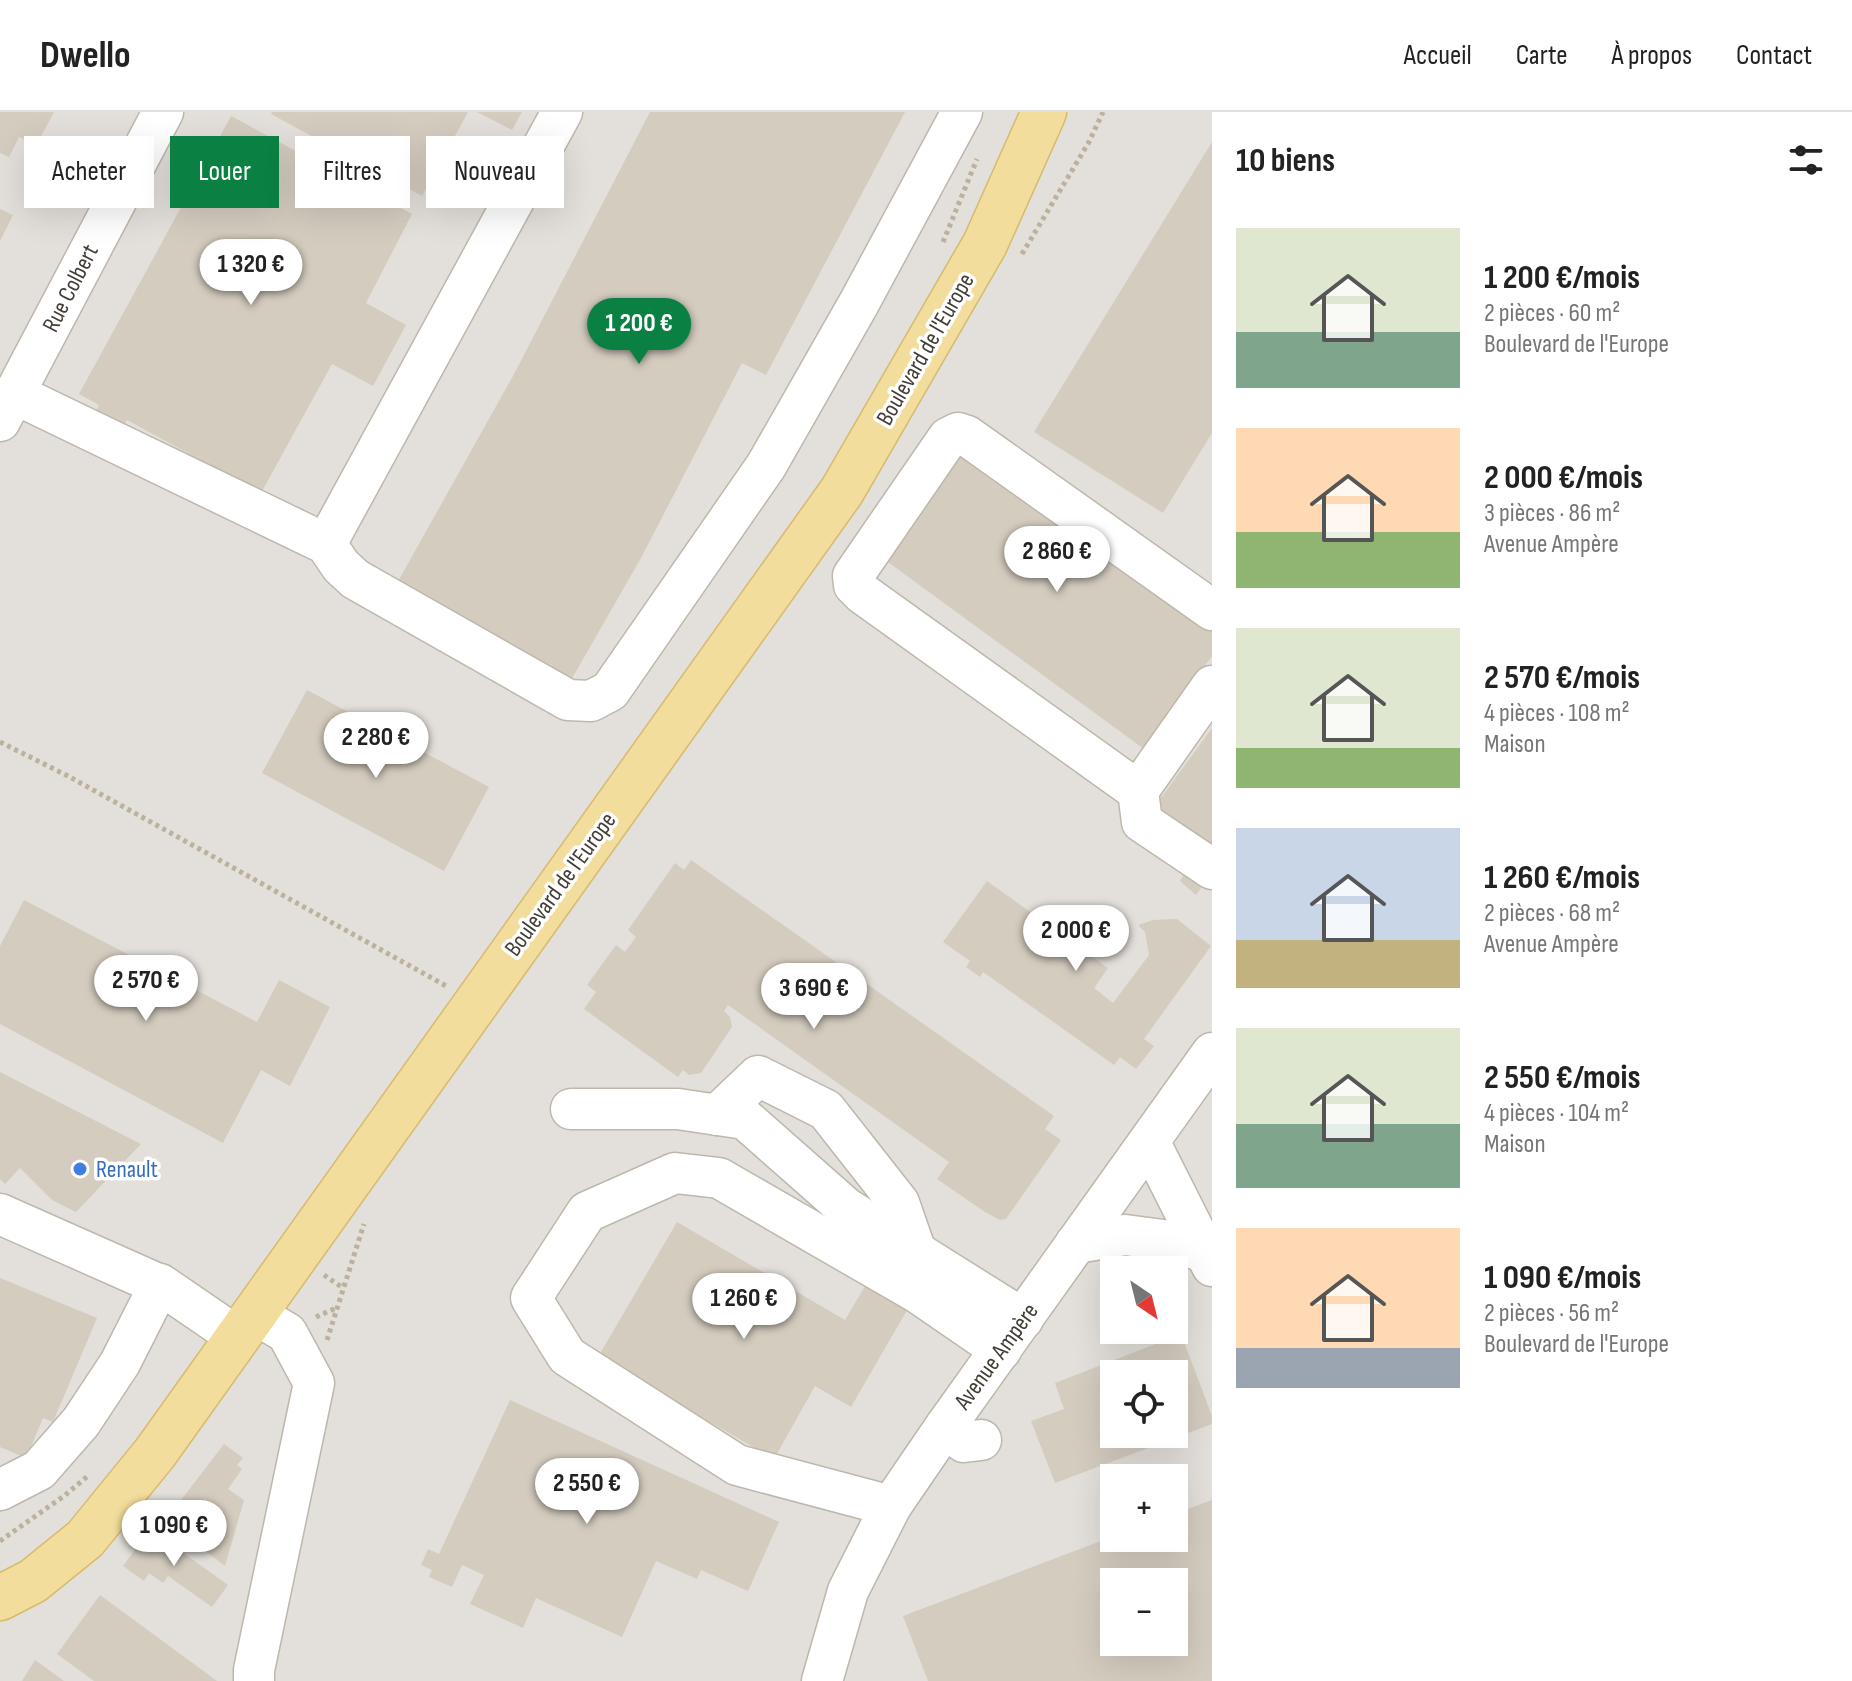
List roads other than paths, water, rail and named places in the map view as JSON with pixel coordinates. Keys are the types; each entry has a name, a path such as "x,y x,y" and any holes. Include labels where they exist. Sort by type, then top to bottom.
{"main road":[{"name":"Boulevard de l'Europe","path":"0,1598 33,1581 85,1539 155,1453 842,491 985,244 1044,112"}],"street":[{"name":"Rue Colbert","path":"7,408 163,112"},
{"path":"326,544 562,112"},
{"path":"7,408 326,544 341,566 355,579 568,700 591,701 610,691 766,466 859,303 962,112"},
{"path":"1138,791 863,594 854,585 853,576 948,438 958,433 967,436 1212,610"},
{"path":"1212,686 1138,791 1142,822 1212,869"},
{"name":"Avenue Ampère","path":"822,1681 848,1591 891,1506 963,1433 1012,1334 1212,1053"},
{"path":"717,1115 758,1076 826,1110 899,1203 916,1252"},
{"path":"571,1109 678,1109 745,1119 846,1208 916,1252 1012,1334"},
{"path":"1150,1143 1210,1260"},
{"path":"891,1506 737,1465 567,1356 531,1298 587,1212 675,1173 719,1178 918,1293 1012,1334"},
{"path":"0,1214 245,1324 287,1333 314,1383 254,1681"},
{"path":"1076,1243 1125,1235 1171,1241 1210,1260"},
{"path":"0,1490 39,1470 81,1422 120,1363 160,1285"}],"place":[{"name":"Renault","path":"80,1169"}]}
